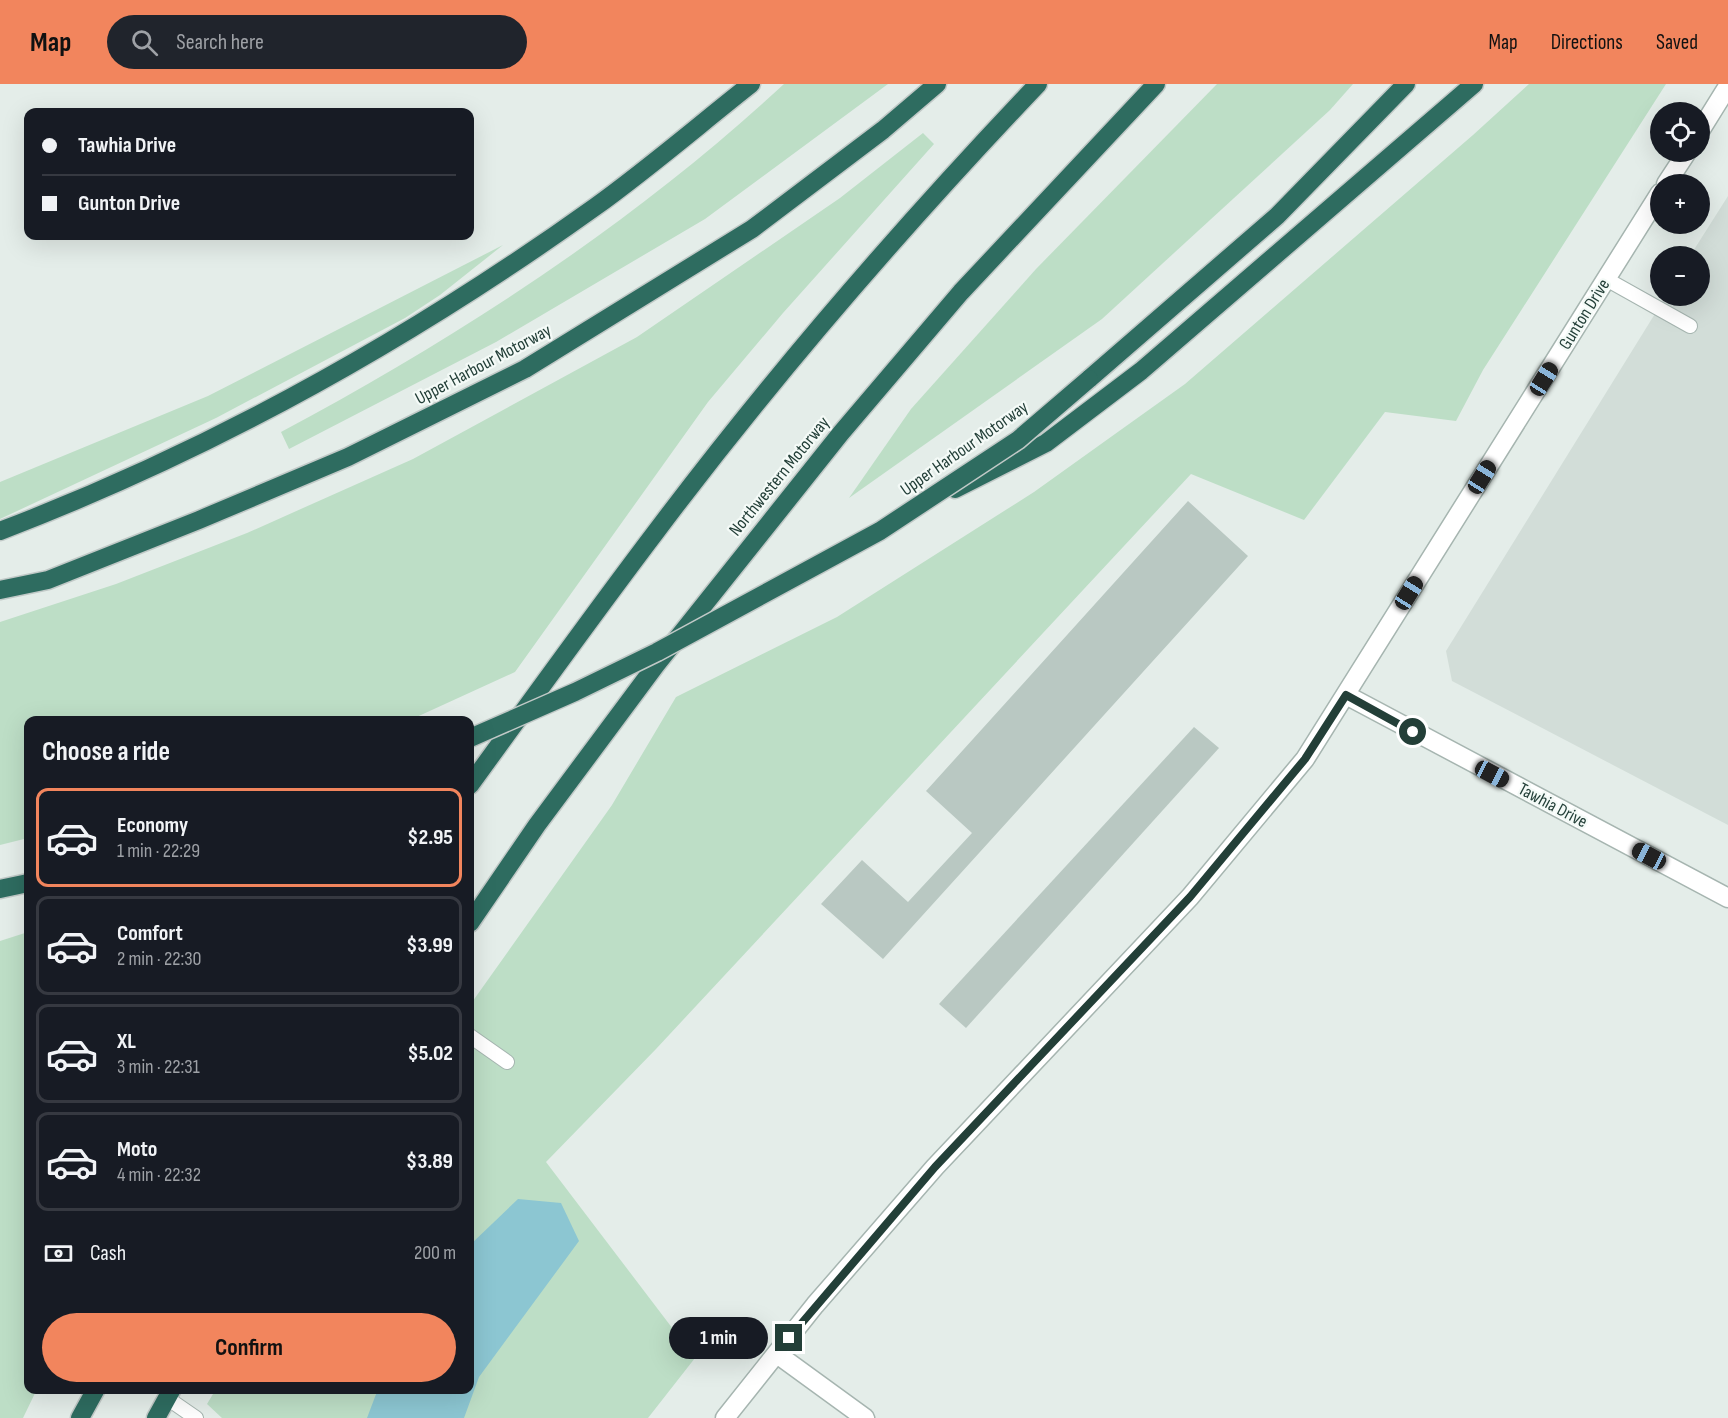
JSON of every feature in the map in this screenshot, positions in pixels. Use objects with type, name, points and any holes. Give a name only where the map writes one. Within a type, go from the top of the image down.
[{"type":"highway","points":[[0,531],[75,502],[244,420],[426,320],[595,207],[751,84]]},
{"type":"highway","name":"Upper Harbour Motorway","points":[[0,590],[48,580],[199,520],[348,457],[525,369],[752,229],[883,130],[937,84]]},
{"type":"highway","points":[[474,780],[656,531],[789,364],[966,160],[1038,84]]},
{"type":"highway","name":"Northwestern Motorway","points":[[474,917],[537,825],[656,665],[833,443],[961,292],[1156,84]]},
{"type":"highway","name":"Upper Harbour Motorway","points":[[474,736],[575,692],[657,652],[880,531],[1018,440],[1278,216],[1406,84]]},
{"type":"highway","points":[[911,511],[1046,443],[1103,400],[1227,300],[1474,84]]},
{"type":"highway","points":[[0,889],[24,884]]},
{"type":"highway","points":[[80,1418],[93,1394]]},
{"type":"highway","points":[[156,1418],[169,1394]]},
{"type":"street","points":[[1710,115],[1728,86]]},
{"type":"street","name":"Gunton Drive","points":[[725,1418],[815,1305],[935,1167],[1190,897],[1305,759],[1650,209]]},
{"type":"street","name":"Tawhia Drive","points":[[1346,695],[1728,898]]},
{"type":"street","points":[[777,1354],[865,1418]]},
{"type":"lane","points":[[1606,279],[1690,326]]},
{"type":"lane","points":[[474,1039],[507,1062]]},
{"type":"lane","points":[[169,1394],[196,1418]]},
{"type":"shaded area","points":[[1728,196],[1728,825],[1452,681],[1446,651],[1660,306],[1710,306],[1710,246],[1696,246],[1704,234],[1710,234],[1710,224]]},
{"type":"green space","points":[[784,84],[888,84],[705,219],[496,342],[289,449],[281,432],[414,357],[544,274],[667,184]]},
{"type":"green space","points":[[1217,84],[1353,84],[1330,110],[1102,319],[849,498],[911,409],[1036,269]]},
{"type":"green space","points":[[1529,84],[1666,84],[1654,102],[1650,102],[1650,109],[1483,370],[1456,421],[1385,412],[1304,520],[1191,474],[656,1049],[546,1162],[695,1358],[648,1418],[222,1418],[207,1404],[213,1394],[474,1394],[474,999],[612,805],[676,697],[837,617],[1034,492],[1185,384]]},
{"type":"green space","points":[[923,133],[934,144],[783,313],[708,402],[515,672],[419,716],[24,716],[24,839],[0,845],[0,622],[116,584],[247,533],[413,459],[637,337],[840,198]]},
{"type":"green space","points":[[503,245],[440,295],[405,318],[216,418],[0,519],[0,482],[208,396]]},
{"type":"green space","points":[[24,933],[24,1394],[35,1394],[23,1418],[0,1418],[0,941]]},
{"type":"water","points":[[518,1199],[561,1203],[579,1241],[479,1377],[474,1391],[474,1241]]},
{"type":"water","points":[[376,1394],[473,1394],[464,1418],[367,1418]]},
{"type":"building","points":[[1188,501],[1248,556],[883,959],[821,904],[862,860],[908,902],[972,833],[926,791]]},
{"type":"building","points":[[1194,727],[1219,748],[966,1028],[939,1004]]},
{"type":"route","points":[[789,1338],[935,1167],[1190,897],[1297,770],[1346,695],[1413,732]]}]
